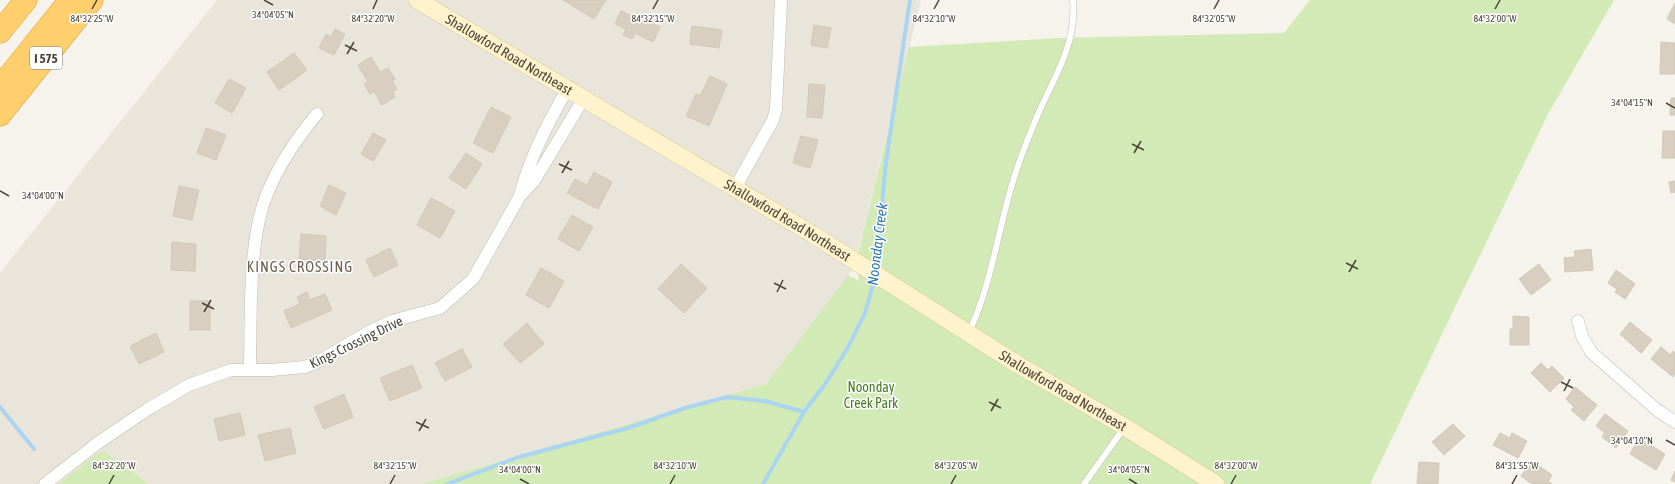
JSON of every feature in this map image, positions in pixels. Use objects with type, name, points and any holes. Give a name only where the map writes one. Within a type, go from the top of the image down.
[{"type":"highway","points":[[0,32],[26,0]]},
{"type":"highway","points":[[0,66],[51,0]]},
{"type":"highway","points":[[0,87],[70,0]]},
{"type":"highway","name":"I 575","points":[[0,115],[92,0]]},
{"type":"street","name":"Shallowford Road Northeast","points":[[417,0],[735,188],[968,333],[1216,484]]},
{"type":"street","points":[[735,188],[773,120],[776,109],[781,0]]},
{"type":"street","name":"Kings Crossing Drive","points":[[520,196],[540,138],[568,88]]},
{"type":"street","name":"Kings Crossing Drive","points":[[45,484],[99,442],[169,396],[210,376],[231,370],[272,370],[305,367],[319,361],[367,333],[392,321],[440,308],[473,279],[520,196],[534,181],[584,98]]},
{"type":"street","points":[[250,369],[254,256],[260,214],[266,194],[276,174],[300,134],[317,114]]},
{"type":"street","points":[[1578,321],[1582,336],[1591,352],[1657,410],[1675,422]]},
{"type":"lane","points":[[968,333],[982,300],[1014,178],[1023,151],[1067,52],[1073,0]]},
{"type":"lane","points":[[1084,484],[1124,427]]},
{"type":"shaded area","points":[[217,0],[921,0],[853,269],[766,384],[421,484],[149,484],[102,450],[58,484],[0,484],[0,273]]},
{"type":"green space","name":"Noonday Creek Park","points":[[1310,0],[1614,0],[1548,114],[1370,484],[421,484],[766,384],[848,275],[859,281],[856,261],[909,47],[1058,38],[1284,33]]},
{"type":"green space","points":[[102,450],[149,484],[58,484]]},
{"type":"building","points":[[563,0],[606,0],[594,19]]},
{"type":"building","points":[[1675,3],[1675,24],[1667,19]]},
{"type":"building","points":[[621,11],[632,16],[633,14],[660,27],[653,42],[635,33],[632,39],[623,35],[626,29],[615,24]]},
{"type":"building","points":[[814,25],[831,28],[827,48],[811,45]]},
{"type":"building","points":[[692,26],[722,30],[719,48],[690,44]]},
{"type":"building","points":[[335,29],[345,34],[334,55],[319,48],[326,34],[331,37]]},
{"type":"building","points":[[1661,42],[1675,43],[1675,74],[1660,74]]},
{"type":"building","points":[[294,53],[307,70],[279,90],[267,72]]},
{"type":"building","points":[[371,57],[380,72],[388,68],[395,79],[392,81],[397,89],[392,92],[395,97],[382,105],[374,91],[370,94],[364,84],[368,82],[358,65]]},
{"type":"building","points":[[710,76],[727,84],[709,126],[686,116],[696,94],[700,96]]},
{"type":"building","points":[[229,79],[246,88],[232,113],[215,103]]},
{"type":"building","points":[[809,84],[825,85],[822,118],[807,117]]},
{"type":"building","points":[[1671,98],[1675,98],[1675,115],[1670,115]]},
{"type":"building","points":[[491,107],[511,117],[493,153],[473,143]]},
{"type":"building","points":[[206,128],[226,135],[216,160],[197,153]]},
{"type":"building","points":[[1663,131],[1675,131],[1675,158],[1662,158]]},
{"type":"building","points":[[373,133],[386,140],[373,161],[361,154]]},
{"type":"building","points":[[801,136],[818,140],[810,168],[793,163]]},
{"type":"building","points":[[466,153],[482,164],[466,189],[449,178]]},
{"type":"building","points":[[594,172],[612,182],[598,209],[567,193],[575,179],[587,185]]},
{"type":"building","points":[[1675,181],[1675,192],[1671,193],[1669,182]]},
{"type":"building","points":[[329,185],[346,193],[336,215],[320,206]]},
{"type":"building","points":[[179,186],[199,190],[192,220],[173,216]]},
{"type":"building","points":[[431,198],[455,211],[440,238],[417,225]]},
{"type":"building","points":[[572,215],[593,227],[579,251],[558,239]]},
{"type":"building","points":[[301,234],[326,236],[325,261],[299,259]]},
{"type":"building","points":[[172,242],[196,244],[195,271],[171,270]]},
{"type":"building","points":[[390,248],[398,265],[374,277],[366,260]]},
{"type":"building","points":[[1591,249],[1593,270],[1565,272],[1564,258],[1575,257],[1574,251]]},
{"type":"building","points":[[681,264],[707,288],[684,313],[658,289]]},
{"type":"building","points":[[1539,264],[1551,280],[1531,295],[1519,279]]},
{"type":"building","points":[[541,268],[564,281],[549,308],[526,295]]},
{"type":"building","points":[[1616,270],[1635,284],[1625,299],[1615,292],[1617,289],[1608,283]]},
{"type":"building","points":[[307,292],[310,300],[325,294],[332,310],[291,328],[284,311],[300,304],[297,297]]},
{"type":"building","points":[[190,301],[210,301],[210,330],[190,330]]},
{"type":"building","points":[[1513,316],[1529,317],[1529,345],[1510,345],[1510,329],[1513,329]]},
{"type":"building","points":[[1630,322],[1652,340],[1641,353],[1620,334]]},
{"type":"building","points":[[527,323],[544,344],[520,363],[503,344]]},
{"type":"building","points":[[156,333],[164,352],[139,364],[130,346]]},
{"type":"building","points":[[1661,347],[1670,355],[1673,351],[1675,353],[1675,374],[1673,377],[1651,359]]},
{"type":"building","points":[[462,349],[472,367],[445,381],[435,363]]},
{"type":"building","points":[[1541,363],[1548,370],[1552,366],[1564,378],[1550,392],[1531,373]]},
{"type":"building","points":[[412,365],[422,388],[390,401],[380,378]]},
{"type":"building","points":[[1575,387],[1597,405],[1584,421],[1571,410],[1574,407],[1566,399]]},
{"type":"building","points":[[344,394],[353,417],[324,429],[314,407]]},
{"type":"building","points":[[240,413],[245,435],[219,441],[214,419]]},
{"type":"building","points":[[1605,414],[1628,431],[1616,448],[1602,437],[1605,433],[1596,426]]},
{"type":"building","points":[[1453,424],[1465,436],[1444,455],[1432,442]]},
{"type":"building","points":[[290,428],[296,453],[265,461],[258,435]]},
{"type":"building","points":[[1500,433],[1510,438],[1512,433],[1527,441],[1518,458],[1493,445]]},
{"type":"building","points":[[1639,438],[1665,454],[1656,470],[1630,454]]},
{"type":"building","points":[[1532,461],[1552,475],[1548,481],[1552,484],[1532,484],[1521,476]]},
{"type":"building","points":[[1419,462],[1439,463],[1438,484],[1417,484]]},
{"type":"building","points":[[1675,471],[1675,482],[1671,480]]},
{"type":"waterway","name":"Noonday Creek","points":[[876,269],[886,162],[910,0]]},
{"type":"waterway","name":"Noonday Creek","points":[[763,484],[804,412],[828,380],[848,347],[865,313],[875,278]]},
{"type":"waterway","points":[[447,484],[519,457],[628,428],[685,408],[727,397],[765,401],[804,412]]},
{"type":"waterway","points":[[0,407],[34,449]]},
{"type":"district","name":"KINGS CROSSING","points":[[300,266]]}]
